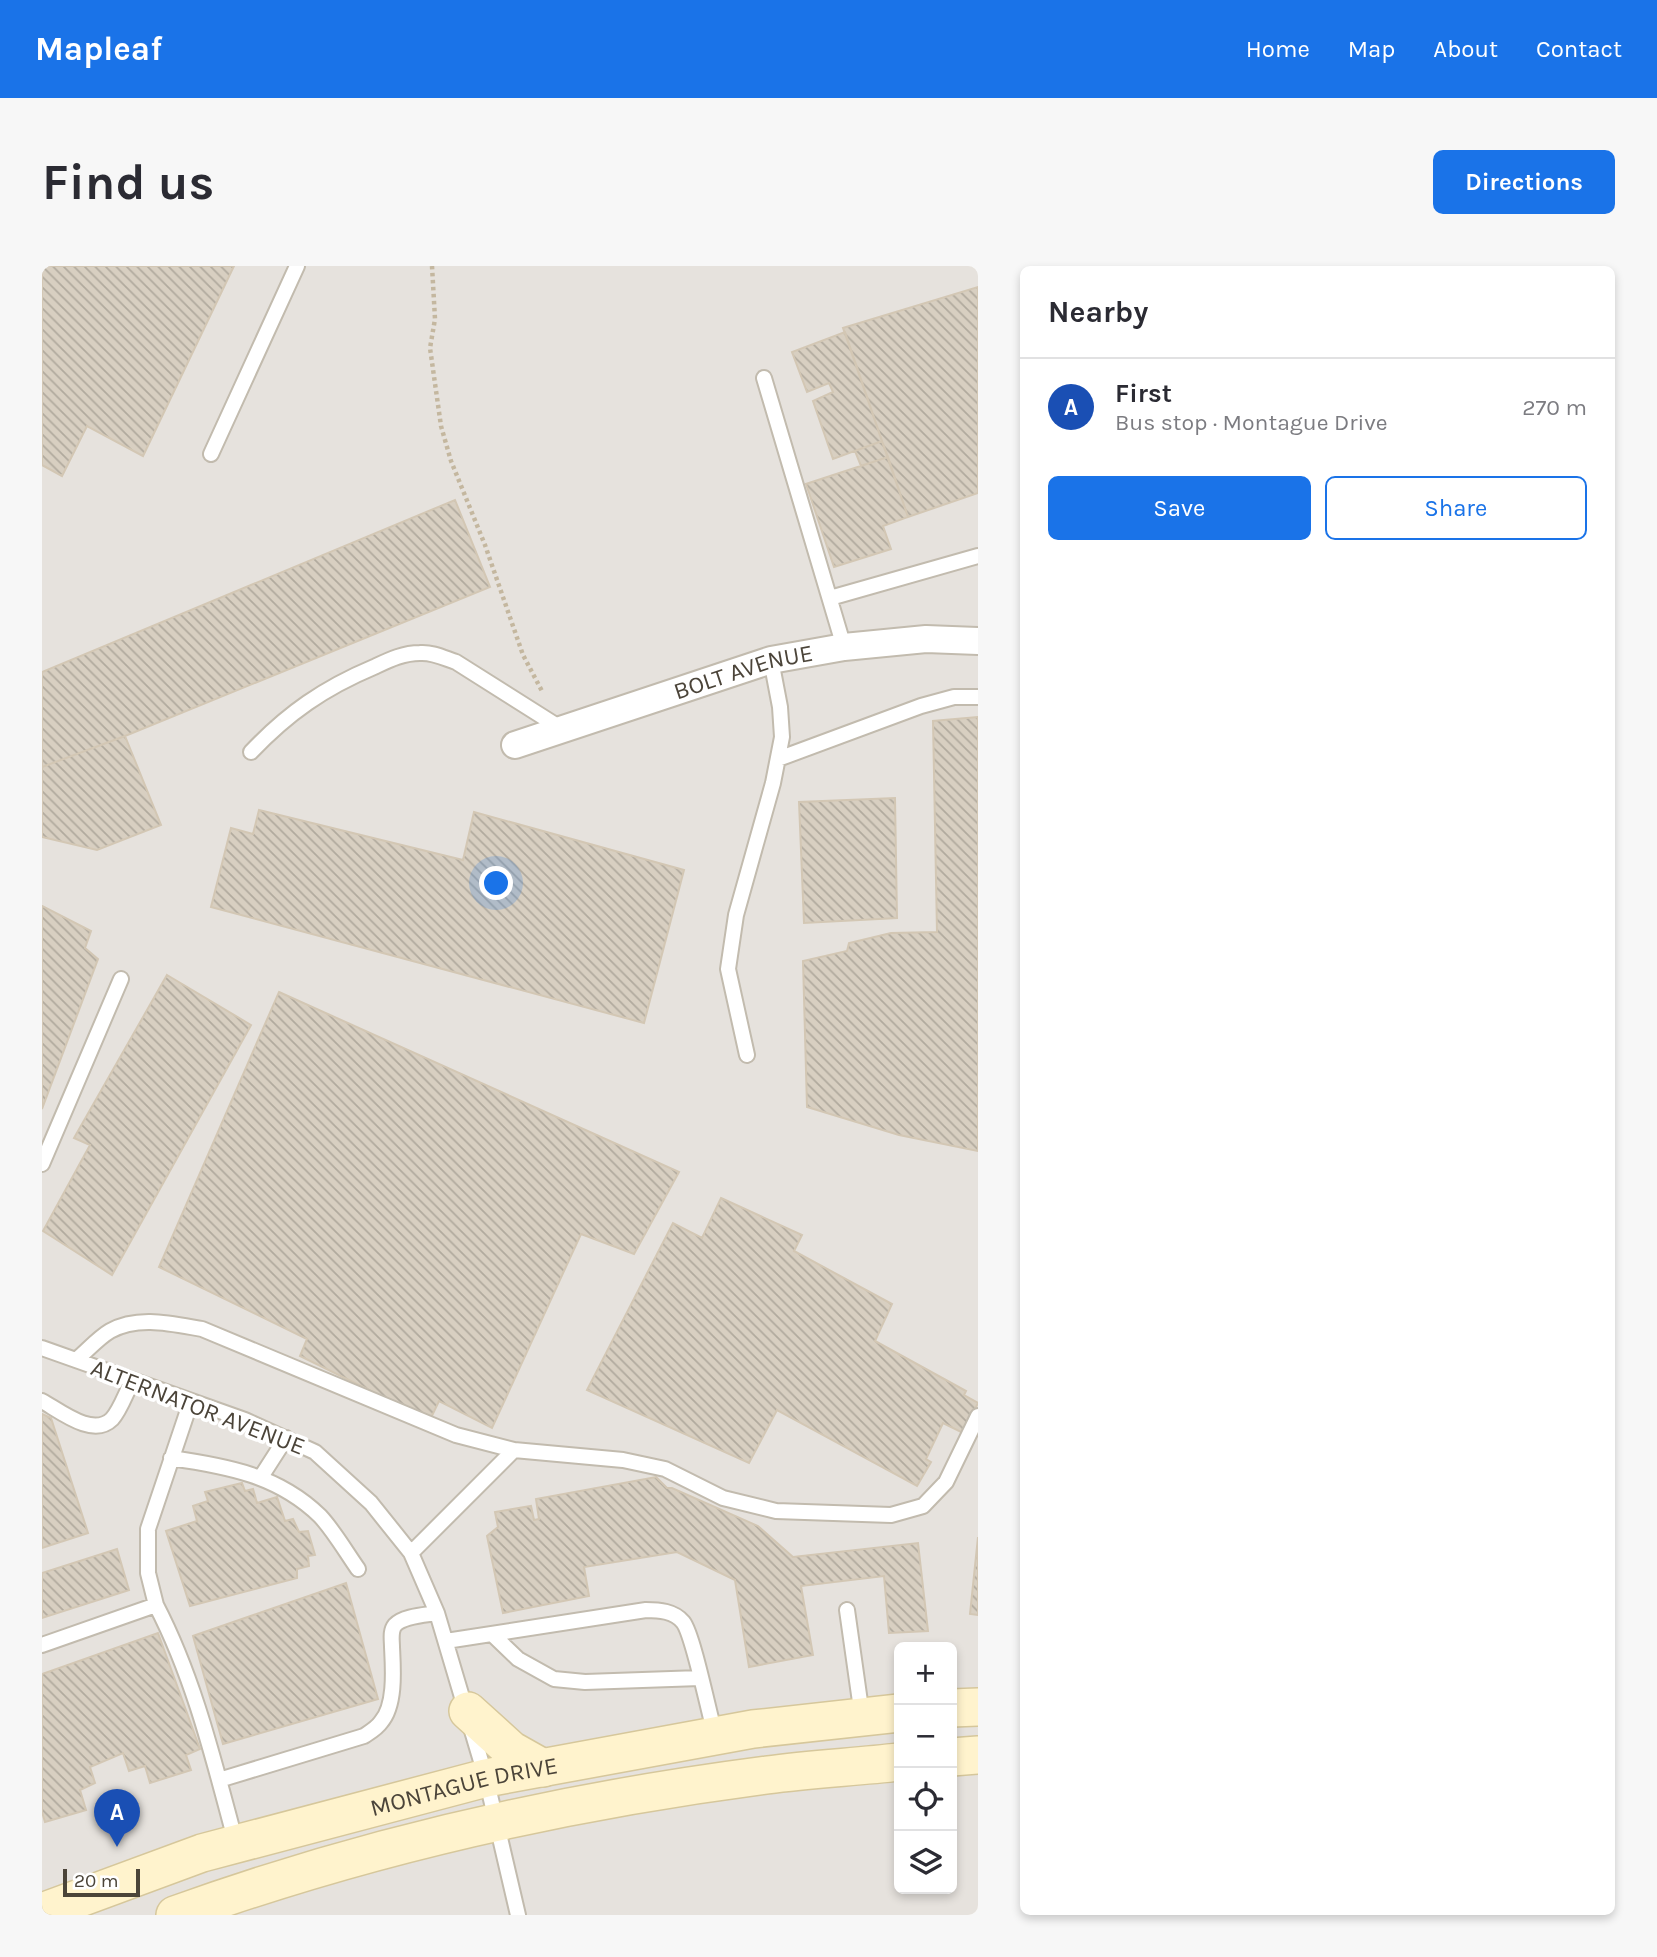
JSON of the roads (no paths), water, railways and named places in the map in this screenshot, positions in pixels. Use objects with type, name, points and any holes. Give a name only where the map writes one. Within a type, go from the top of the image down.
[{"type":"main road","points":[[957,1708],[978,1707]]},
{"type":"main road","points":[[468,1711],[510,1750],[543,1768]]},
{"type":"main road","name":"MONTAGUE DRIVE","points":[[42,1912],[202,1853],[486,1778],[715,1735],[894,1714]]},
{"type":"main road","points":[[957,1757],[978,1755]]},
{"type":"main road","name":"MONTAGUE DRIVE","points":[[186,1913],[246,1898],[308,1871],[498,1821],[643,1794],[769,1775],[894,1762]]},
{"type":"street","name":"BOLT AVENUE","points":[[515,745],[771,660],[844,647],[926,639],[978,641]]},
{"type":"lane","points":[[211,454],[298,266]]},
{"type":"lane","points":[[764,378],[844,647]]},
{"type":"lane","points":[[830,598],[978,556]]},
{"type":"lane","points":[[251,752],[276,725],[314,697],[401,655],[421,653],[438,655],[456,662],[562,729]]},
{"type":"lane","points":[[747,1055],[728,969],[736,915],[782,737],[780,707],[771,660]]},
{"type":"lane","points":[[778,759],[921,706],[954,697],[978,698]]},
{"type":"lane","points":[[42,1164],[121,979]]},
{"type":"lane","points":[[76,1360],[110,1331],[130,1324],[159,1322],[202,1329],[456,1435],[514,1450],[623,1460],[665,1469],[723,1498],[776,1511],[891,1516],[923,1506],[946,1482],[978,1416]]},
{"type":"lane","name":"ALTERNATOR AVENUE","points":[[42,1348],[245,1420],[316,1452],[371,1503],[411,1553],[437,1613],[468,1711],[498,1821],[518,1915]]},
{"type":"lane","points":[[42,1401],[87,1425],[98,1427],[113,1418],[132,1380]]},
{"type":"lane","points":[[191,1401],[148,1529],[148,1573],[156,1605],[174,1639],[190,1681],[236,1844]]},
{"type":"lane","points":[[261,1477],[286,1438]]},
{"type":"lane","points":[[411,1553],[514,1450]]},
{"type":"lane","points":[[171,1458],[225,1466],[261,1477],[293,1494],[321,1518],[358,1569]]},
{"type":"lane","points":[[42,1645],[156,1605]]},
{"type":"lane","points":[[446,1641],[646,1610],[664,1611],[682,1622],[691,1641],[715,1735]]},
{"type":"lane","points":[[847,1610],[863,1717]]},
{"type":"lane","points":[[219,1780],[364,1736],[372,1730],[388,1712],[393,1678],[391,1633],[396,1624],[405,1619],[437,1613]]},
{"type":"lane","points":[[492,1634],[519,1659],[554,1679],[585,1682],[700,1678]]},
{"type":"place","name":"First","points":[[117,1847]]}]
